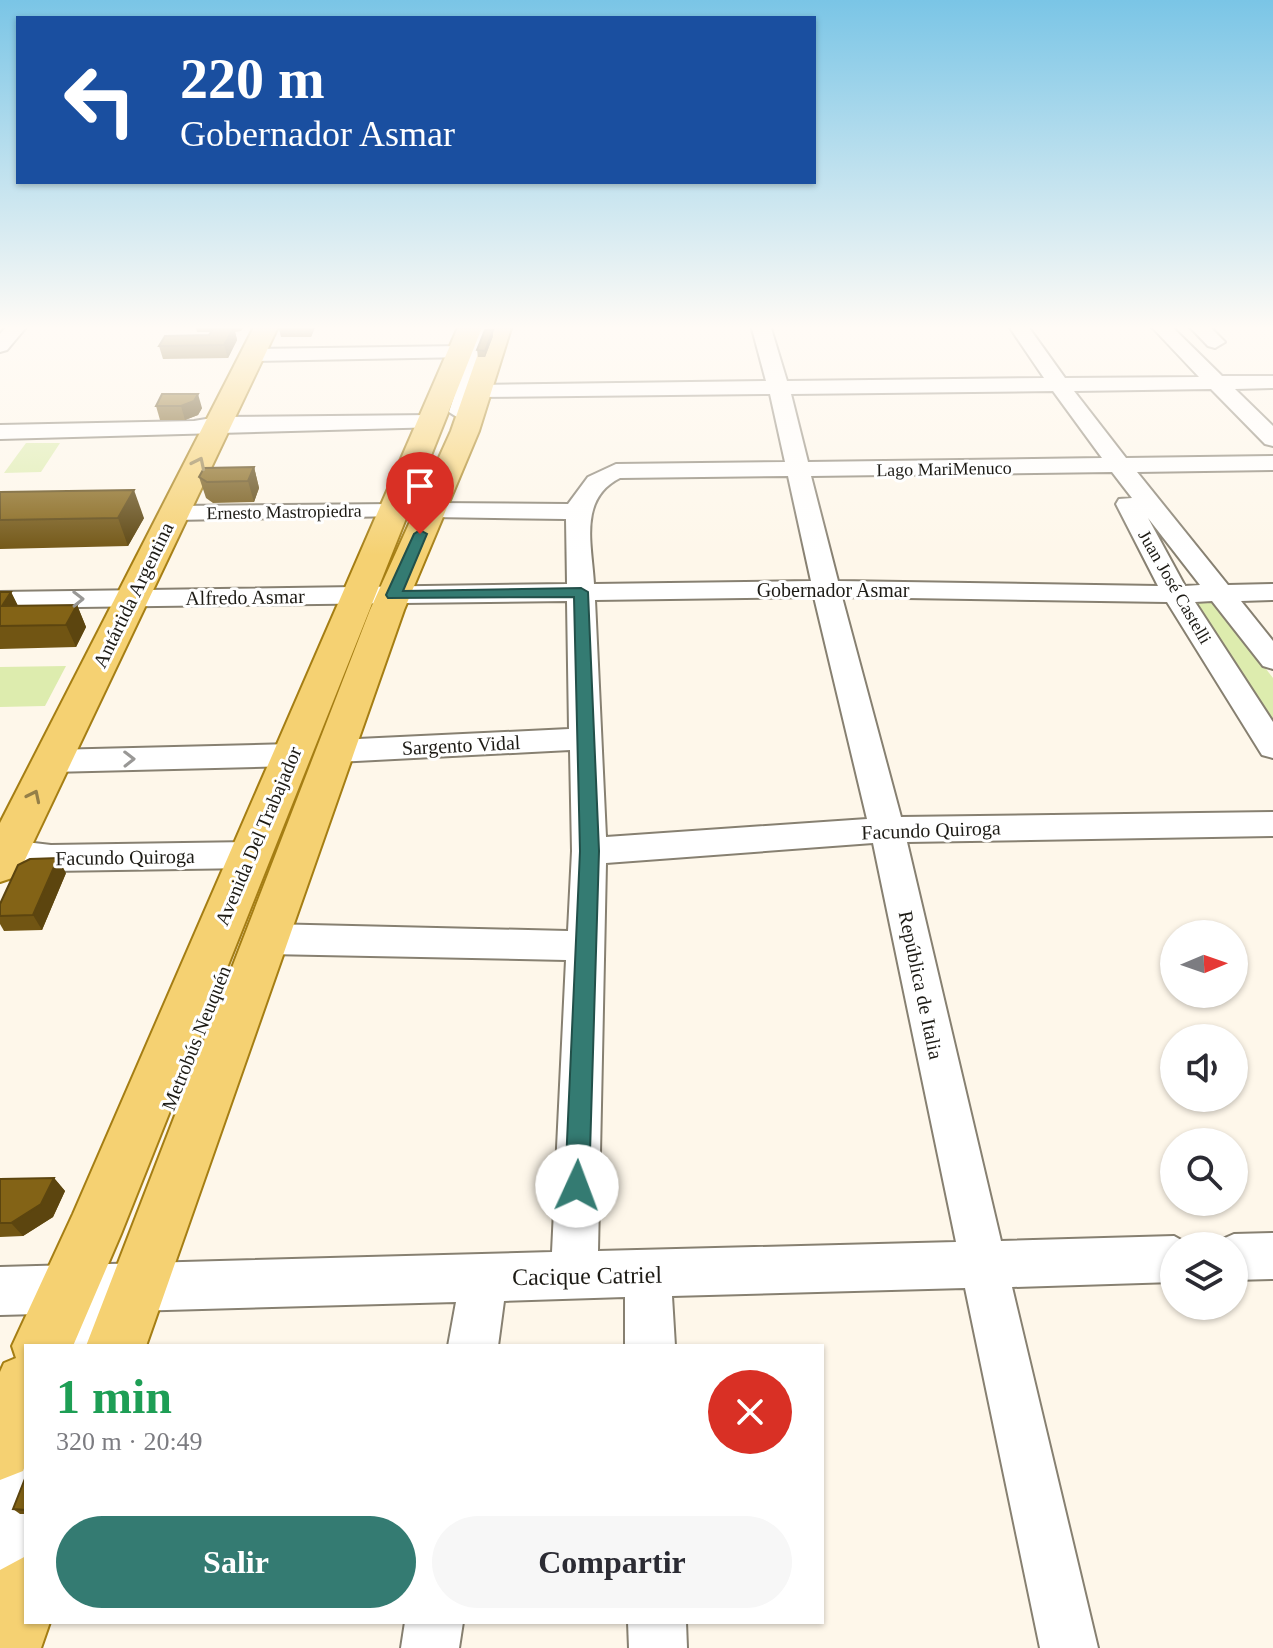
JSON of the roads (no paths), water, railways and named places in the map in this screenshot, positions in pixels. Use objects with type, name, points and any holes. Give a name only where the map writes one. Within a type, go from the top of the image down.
[{"type":"main road","name":"Antártida Argentina","points":[[2,857],[229,402]]},
{"type":"main road","name":"Avenida Del Trabajador","points":[[413,510],[432,422],[443,402]]},
{"type":"main road","name":"Avenida Del Trabajador","points":[[116,1344],[105,1288],[250,855],[292,755],[377,595],[413,510],[472,402]]},
{"type":"main road","name":"Avenida Del Trabajador","points":[[44,1344],[105,1288],[268,939],[337,751],[377,595]]},
{"type":"main road","points":[[0,1448],[24,1390]]},
{"type":"main road","points":[[5,1648],[24,1596]]},
{"type":"street","name":"Metrobús Neuquén","points":[[84,1344],[455,402]]},
{"type":"street","name":"República de Italia","points":[[783,402],[887,830],[1069,1648]]},
{"type":"street","name":"Juan José Castelli","points":[[1070,402],[1114,466],[1273,660]]},
{"type":"street","points":[[1236,402],[1273,439]]},
{"type":"street","points":[[0,432],[194,428],[218,424],[432,422]]},
{"type":"street","name":"Lago MariMenuco","points":[[578,512],[583,496],[597,479],[616,471],[1273,463]]},
{"type":"street","name":"Juan José Castelli","points":[[1114,466],[1176,594],[1273,747]]},
{"type":"street","name":"Ernesto Mastropiedra","points":[[174,513],[413,510],[578,512]]},
{"type":"street","points":[[574,1276],[589,851],[578,512]]},
{"type":"street","name":"Gobernador Asmar","points":[[377,595],[826,589],[1176,594],[1273,592]]},
{"type":"street","name":"Alfredo Asmar","points":[[0,600],[377,595]]},
{"type":"street","name":"Sargento Vidal","points":[[337,751],[586,739]]},
{"type":"street","points":[[51,761],[292,755]]},
{"type":"street","name":"Facundo Quiroga","points":[[589,851],[887,830],[1273,824]]},
{"type":"street","name":"Facundo Quiroga","points":[[2,857],[250,855]]},
{"type":"street","points":[[268,939],[586,946]]},
{"type":"street","points":[[1248,1257],[1273,1256]]},
{"type":"street","name":"Cacique Catriel","points":[[0,1291],[1160,1260]]},
{"type":"street","points":[[648,1275],[650,1344]]},
{"type":"street","points":[[473,1344],[483,1279]]},
{"type":"street","name":"Metrobús Neuquén","points":[[63,1344],[105,1288]]},
{"type":"street","points":[[94,1344],[101,1325],[110,1320],[115,1326],[108,1344]]},
{"type":"street","points":[[0,1495],[24,1437]]},
{"type":"street","points":[[0,1549],[24,1487]]},
{"type":"street","points":[[24,1522],[1,1581],[17,1583],[24,1565]]},
{"type":"street","points":[[430,1648],[434,1624]]},
{"type":"street","points":[[657,1624],[658,1648]]}]
